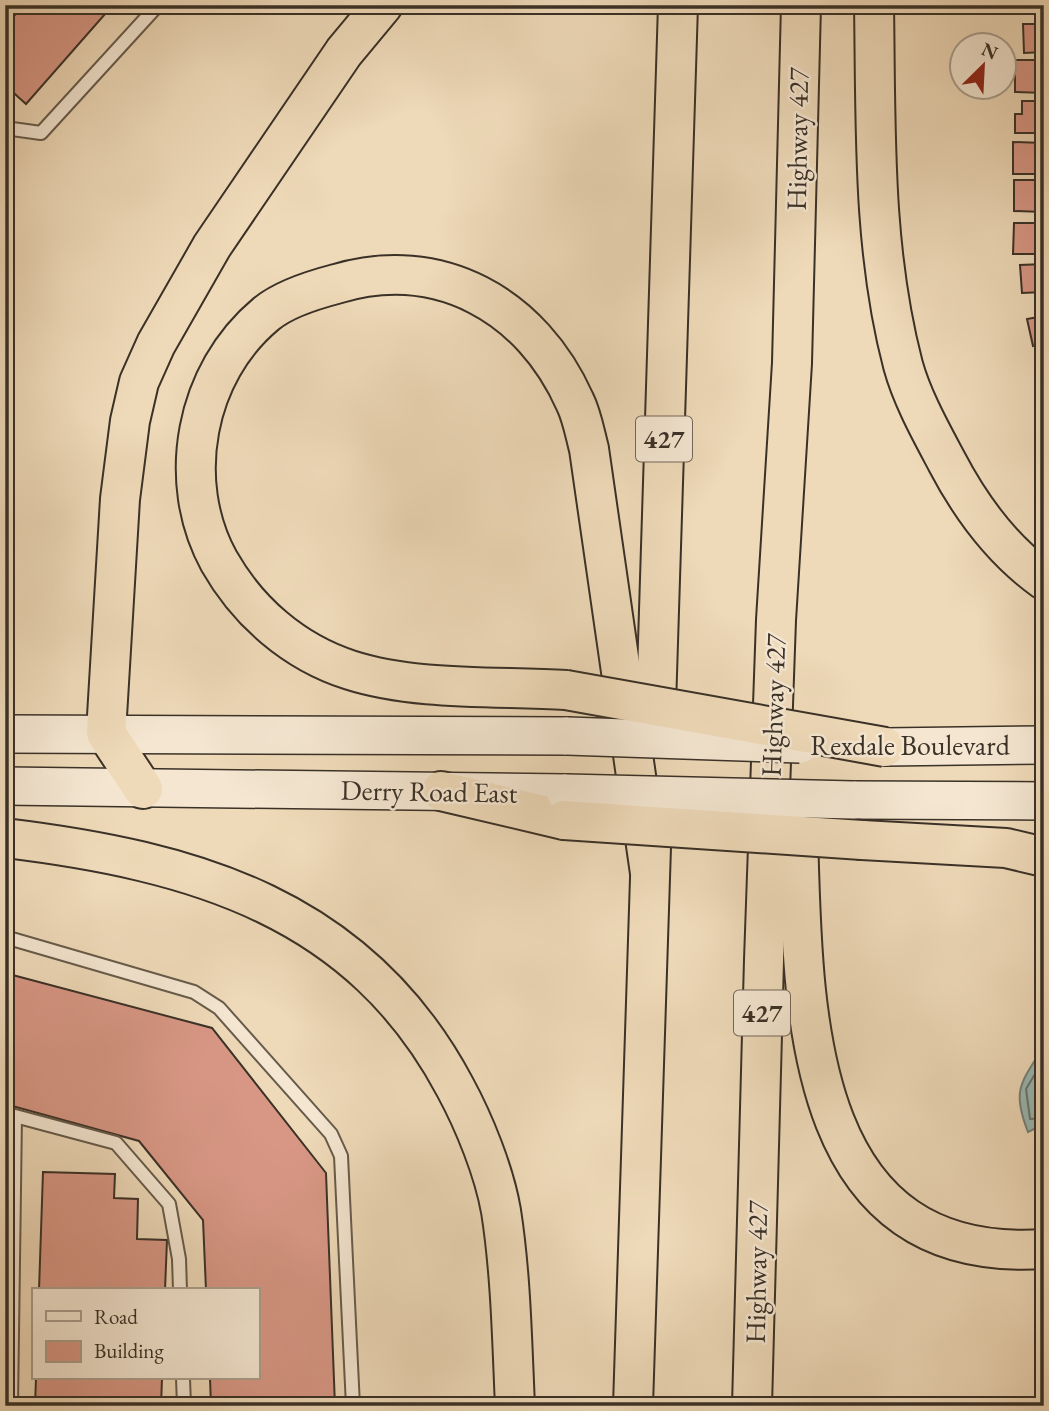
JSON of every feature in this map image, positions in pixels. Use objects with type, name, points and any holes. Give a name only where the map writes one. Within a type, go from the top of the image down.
[{"type":"highway","points":[[143,789],[106,733],[120,499],[130,421],[139,382],[156,344],[212,246],[344,52],[383,5]]},
{"type":"highway","name":"427","points":[[633,1406],[678,5]]},
{"type":"highway","name":"Highway 427","points":[[752,1406],[776,620],[792,363],[801,5]]},
{"type":"highway","points":[[874,5],[877,218],[904,368],[937,443],[971,508],[1025,567],[1044,580]]},
{"type":"highway","points":[[650,873],[589,449],[575,402],[538,342],[496,302],[453,285],[409,274],[364,275],[312,291],[267,313],[229,355],[203,410],[195,453],[197,501],[208,541],[236,591],[289,641],[348,670],[390,681],[566,690],[885,747]]},
{"type":"highway","points":[[776,620],[793,680],[803,961],[814,1058],[833,1121],[858,1170],[888,1200],[920,1226],[957,1242],[1008,1252],[1044,1249]]},
{"type":"highway","points":[[441,791],[862,840],[1006,848],[1044,857]]},
{"type":"highway","points":[[5,838],[50,844],[154,865],[229,887],[288,914],[325,936],[377,978],[434,1047],[471,1118],[501,1209],[512,1323],[515,1406]]},
{"type":"main road","name":"Derry Road East","points":[[5,734],[567,736]]},
{"type":"main road","name":"Rexdale Boulevard","points":[[567,736],[885,747],[1044,745]]},
{"type":"main road","name":"Derry Road East","points":[[5,786],[441,791]]},
{"type":"main road","name":"Rexdale Boulevard","points":[[565,806],[853,800],[1044,801]]},
{"type":"lane","points":[[5,128],[41,132],[158,5]]},
{"type":"lane","points":[[5,937],[194,992],[219,1008],[331,1134],[341,1156],[353,1406]]},
{"type":"lane","points":[[11,1406],[10,1115],[117,1143],[169,1204],[179,1259],[180,1288]]},
{"type":"lane","points":[[183,1380],[184,1406]]},
{"type":"water","points":[[1042,1049],[1044,1124],[1028,1132],[1020,1107],[1021,1088]]},
{"type":"building","points":[[24,5],[113,5],[26,104],[5,85],[5,26]]},
{"type":"building","points":[[1015,5],[1044,5],[1044,13],[1015,13]]},
{"type":"building","points":[[1023,24],[1044,24],[1044,52],[1024,53]]},
{"type":"building","points":[[1018,60],[1044,60],[1044,93],[1018,92]]},
{"type":"building","points":[[1022,101],[1044,101],[1044,133],[1015,133],[1015,114],[1022,114]]},
{"type":"building","points":[[1013,142],[1044,143],[1044,174],[1013,174]]},
{"type":"building","points":[[1014,180],[1044,180],[1044,212],[1014,211]]},
{"type":"building","points":[[1014,223],[1044,223],[1044,254],[1013,254]]},
{"type":"building","points":[[1044,264],[1044,292],[1022,293],[1020,265]]},
{"type":"building","points":[[1044,316],[1044,343],[1033,346],[1027,319]]},
{"type":"building","points":[[5,973],[212,1028],[326,1173],[335,1406],[211,1406],[210,1380],[259,1380],[259,1288],[206,1288],[203,1220],[139,1141],[5,1104]]},
{"type":"building","points":[[5,1143],[11,1143],[5,1322]]},
{"type":"building","points":[[43,1172],[115,1174],[114,1198],[138,1199],[137,1239],[167,1240],[165,1288],[39,1288]]},
{"type":"building","points":[[36,1380],[162,1380],[161,1406],[35,1406]]}]
